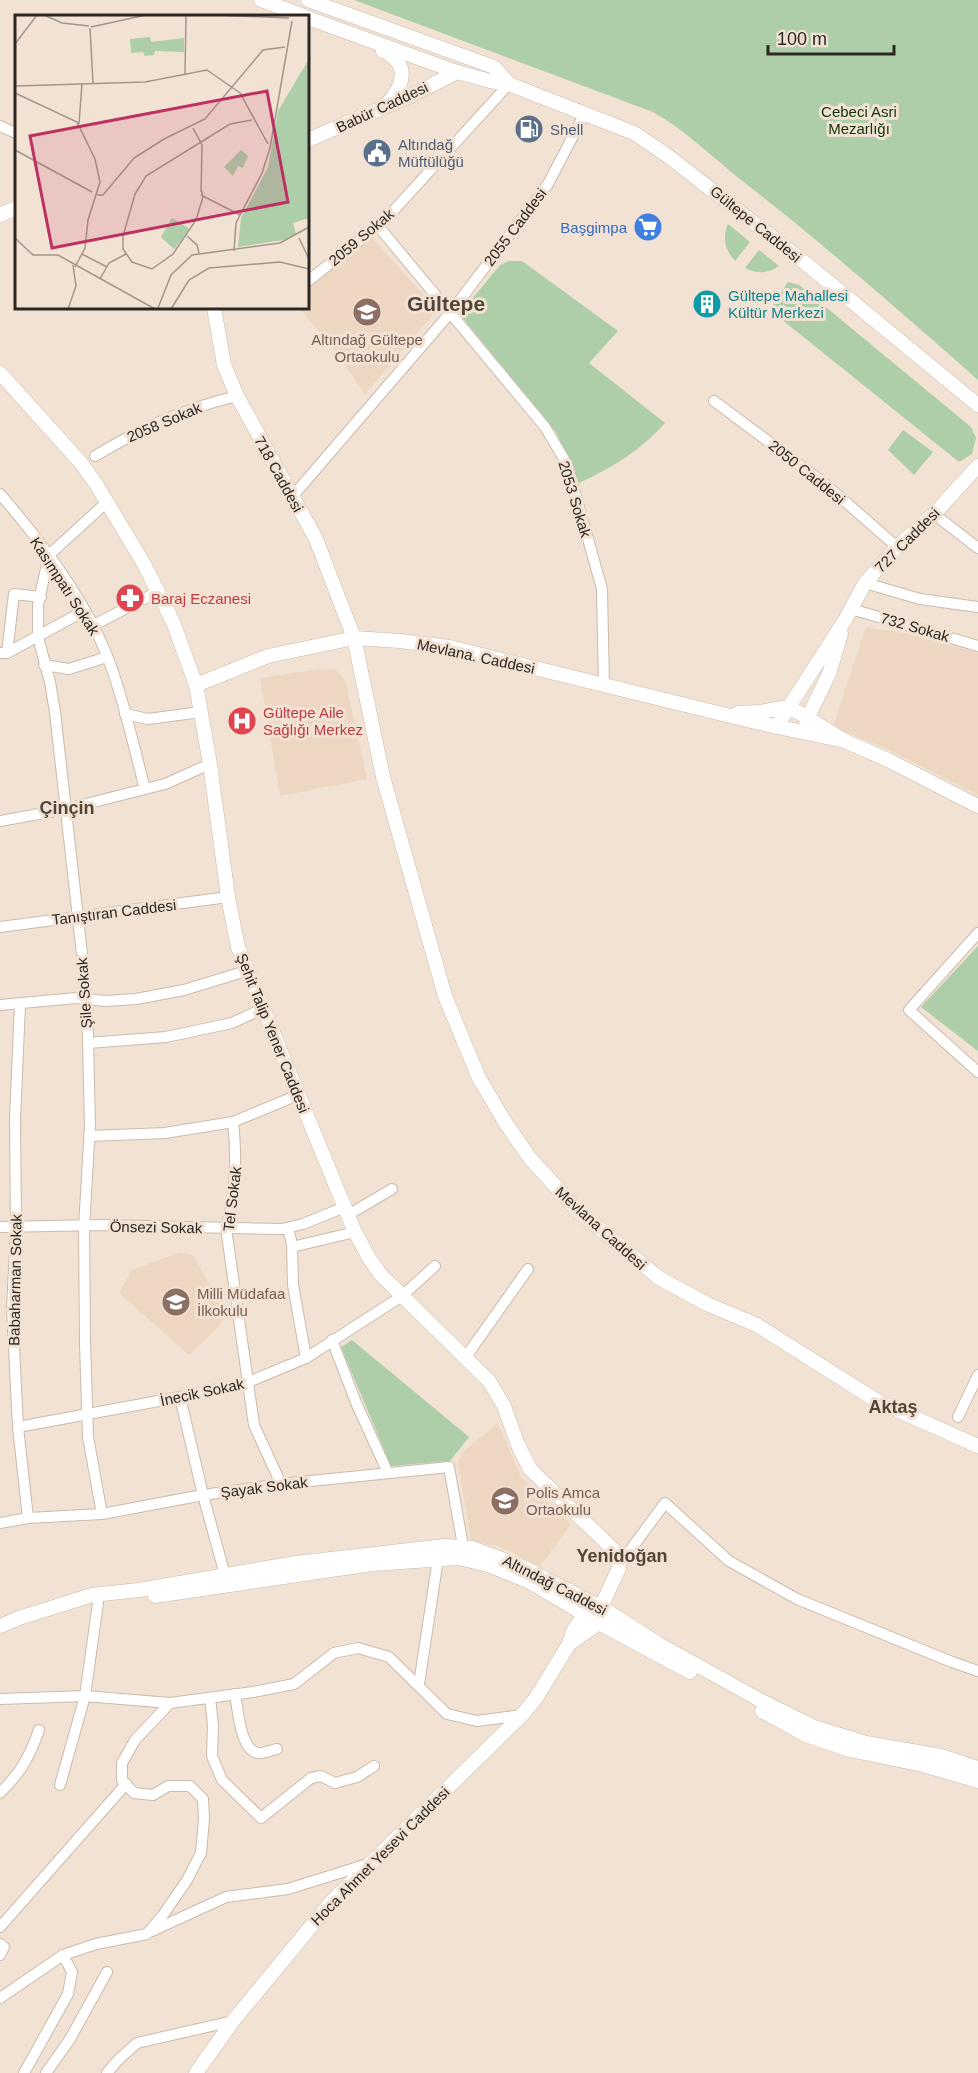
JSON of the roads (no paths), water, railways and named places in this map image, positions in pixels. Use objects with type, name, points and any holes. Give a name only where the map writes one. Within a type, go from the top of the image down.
[{"type":"street","name":"Gültepe Caddesi","points":[[261,0],[301,15]]},
{"type":"street","name":"Gültepe Caddesi","points":[[308,0],[494,67],[509,84]]},
{"type":"street","name":"Gültepe Caddesi","points":[[309,18],[457,72],[509,84],[634,133],[692,173],[978,405]]},
{"type":"street","points":[[377,43],[378,48],[391,55],[401,66],[402,78],[399,87],[385,106]]},
{"type":"street","name":"Babür Caddesi","points":[[309,140],[457,72]]},
{"type":"street","name":"2059 Sokak","points":[[309,280],[378,226],[509,84]]},
{"type":"street","name":"2055 Caddesi","points":[[292,497],[451,312],[548,184],[585,113]]},
{"type":"street","points":[[0,126],[15,134]]},
{"type":"street","points":[[0,215],[15,208]]},
{"type":"street","name":"2053 Sokak","points":[[378,226],[545,427],[567,464],[602,589],[604,686]]},
{"type":"street","name":"718 Caddesi","points":[[214,309],[224,365],[237,396],[316,539],[354,638]]},
{"type":"street","name":"Şehit Talip Yener Caddesi","points":[[0,373],[81,463],[107,502],[159,591],[173,622],[195,685],[201,712],[236,939],[246,971],[355,1232],[375,1267],[489,1381],[507,1411],[523,1457],[530,1469],[618,1554],[620,1564]]},
{"type":"street","name":"2058 Sokak","points":[[95,456],[135,432],[195,407],[237,396]]},
{"type":"street","name":"2050 Caddesi","points":[[714,401],[815,476],[897,547]]},
{"type":"street","name":"727 Caddesi","points":[[776,727],[787,708],[806,684],[865,583],[897,547],[934,514],[978,466]]},
{"type":"street","name":"Kasımpatı Sokak","points":[[0,496],[49,555],[92,626],[107,657],[145,789]]},
{"type":"street","points":[[49,555],[107,502]]},
{"type":"street","points":[[934,514],[978,548]]},
{"type":"street","name":"Şile Sokak","points":[[49,555],[38,605],[38,637],[55,711],[87,999],[90,1136],[84,1227],[88,1437],[102,1514]]},
{"type":"street","points":[[865,583],[921,599],[978,607]]},
{"type":"street","points":[[92,626],[159,591]]},
{"type":"street","points":[[4,653],[14,594],[41,597]]},
{"type":"street","points":[[4,653],[84,611]]},
{"type":"street","name":"727 Caddesi","points":[[805,732],[808,717],[829,674],[848,615]]},
{"type":"street","name":"732 Sokak","points":[[848,615],[978,646]]},
{"type":"street","name":"Mevlana. Caddesi","points":[[195,685],[268,656],[354,638],[400,641],[449,647],[776,727],[845,741]]},
{"type":"street","name":"Mevlana Caddesi","points":[[354,638],[383,777],[445,996],[478,1076],[529,1157],[577,1210],[659,1278],[707,1304],[757,1325],[877,1401],[978,1446]]},
{"type":"street","points":[[44,665],[69,669],[107,657]]},
{"type":"street","name":"Mevlana. Caddesi","points":[[722,713],[760,712],[787,708],[808,717],[845,741],[888,760],[978,806]]},
{"type":"street","points":[[125,714],[148,718],[201,712]]},
{"type":"street","points":[[0,821],[66,809],[165,784],[210,764]]},
{"type":"street","name":"Tanıştıran Caddesi","points":[[0,927],[228,897]]},
{"type":"street","points":[[978,933],[909,1010],[978,1072]]},
{"type":"street","points":[[0,1005],[67,999],[114,1001],[160,995],[208,984],[246,971]]},
{"type":"street","name":"Babaharman Sokak","points":[[21,1004],[15,1119],[16,1228],[12,1309],[18,1426],[28,1518]]},
{"type":"street","points":[[88,1043],[166,1037],[232,1023],[262,1009]]},
{"type":"street","points":[[90,1136],[165,1133],[233,1122],[298,1095]]},
{"type":"street","name":"Tel Sokak","points":[[233,1122],[237,1159],[232,1203],[225,1228],[254,1425],[281,1484]]},
{"type":"street","name":"Önsezi Sokak","points":[[0,1227],[101,1225],[288,1228],[346,1211],[392,1189]]},
{"type":"street","points":[[288,1228],[292,1247],[293,1285],[306,1358]]},
{"type":"street","points":[[292,1247],[355,1232]]},
{"type":"street","name":"İnecik Sokak","points":[[18,1426],[246,1383],[306,1358],[402,1296],[435,1266]]},
{"type":"street","points":[[465,1358],[528,1269]]},
{"type":"street","points":[[332,1340],[357,1405],[388,1473]]},
{"type":"street","points":[[958,1417],[978,1375]]},
{"type":"street","points":[[180,1397],[225,1575]]},
{"type":"street","name":"Şayak Sokak","points":[[0,1523],[28,1518],[102,1514],[203,1495],[281,1484],[449,1467],[463,1546]]},
{"type":"street","points":[[599,1623],[596,1608],[616,1576],[620,1564],[665,1503],[729,1561],[797,1599],[978,1671]]},
{"type":"street","name":"Altındağ Caddesi","points":[[0,1626],[85,1596],[139,1590],[296,1563],[444,1546],[463,1546],[523,1567],[758,1699],[814,1727],[866,1743],[941,1756],[978,1768]]},
{"type":"street","points":[[418,1684],[438,1559]]},
{"type":"street","name":"Altındağ Caddesi","points":[[0,1636],[28,1624],[98,1602],[227,1587],[372,1564],[438,1559],[468,1560],[498,1569],[545,1590],[596,1608]]},
{"type":"street","points":[[60,1785],[84,1696],[98,1602]]},
{"type":"street","name":"Hoca Ahmet Yesevi Caddesi","points":[[196,2073],[233,2021],[332,1901],[522,1715],[536,1698],[570,1644],[573,1631],[596,1608]]},
{"type":"street","name":"Altındağ Caddesi","points":[[599,1623],[806,1735],[850,1750],[923,1765],[978,1781]]},
{"type":"street","name":"Hoca Ahmet Yesevi Caddesi","points":[[570,1644],[599,1623]]},
{"type":"street","points":[[0,1699],[84,1696],[171,1703],[210,1698],[294,1684],[334,1653],[358,1648],[389,1658],[447,1714],[477,1721],[522,1715]]},
{"type":"street","points":[[235,1694],[243,1738],[248,1748],[258,1753],[277,1749]]},
{"type":"street","points":[[210,1698],[213,1725],[212,1756],[222,1780],[261,1818],[311,1778],[321,1776],[335,1783],[357,1777],[374,1766]]},
{"type":"street","points":[[147,1934],[175,1897],[201,1853],[204,1819],[202,1799],[190,1786],[168,1786],[153,1795],[134,1792],[122,1780],[122,1763],[135,1740],[171,1703]]},
{"type":"street","points":[[0,1793],[18,1775],[30,1754],[39,1730]]},
{"type":"street","points":[[0,1927],[126,1784]]},
{"type":"street","points":[[0,1998],[63,1955],[96,1944],[147,1934],[226,1897],[288,1889],[371,1863]]},
{"type":"street","points":[[0,1944],[4,1947],[0,1955]]},
{"type":"street","points":[[24,2073],[68,1994],[72,1972],[63,1955]]},
{"type":"street","points":[[46,2073],[70,2039],[107,1972]]},
{"type":"street","points":[[107,2073],[137,2043],[233,2021]]},
{"type":"place","name":"Shell","points":[[529,129]]},
{"type":"place","name":"Altındağ Müftülüğü","points":[[377,153]]},
{"type":"place","name":"Başgimpa","points":[[648,227]]},
{"type":"place","name":"Gültepe Mahallesi Kültür Merkezi","points":[[707,304]]},
{"type":"place","name":"Altındağ Gültepe Ortaokulu","points":[[367,312]]},
{"type":"place","name":"Baraj Eczanesi","points":[[130,598]]},
{"type":"place","name":"Gültepe Aile Sağlığı Merkez","points":[[242,721]]},
{"type":"place","name":"Milli Müdafaa İlkokulu","points":[[176,1302]]},
{"type":"place","name":"Polis Amca Ortaokulu","points":[[505,1501]]},
{"type":"district","name":"Gültepe","points":[[446,303]]},
{"type":"district","name":"Çinçin","points":[[67,808]]},
{"type":"district","name":"Aktaş","points":[[893,1407]]},
{"type":"district","name":"Yenidoğan","points":[[622,1556]]},
{"type":"park label","name":"Cebeci Asri Mezarlığı","points":[[859,120]]}]
